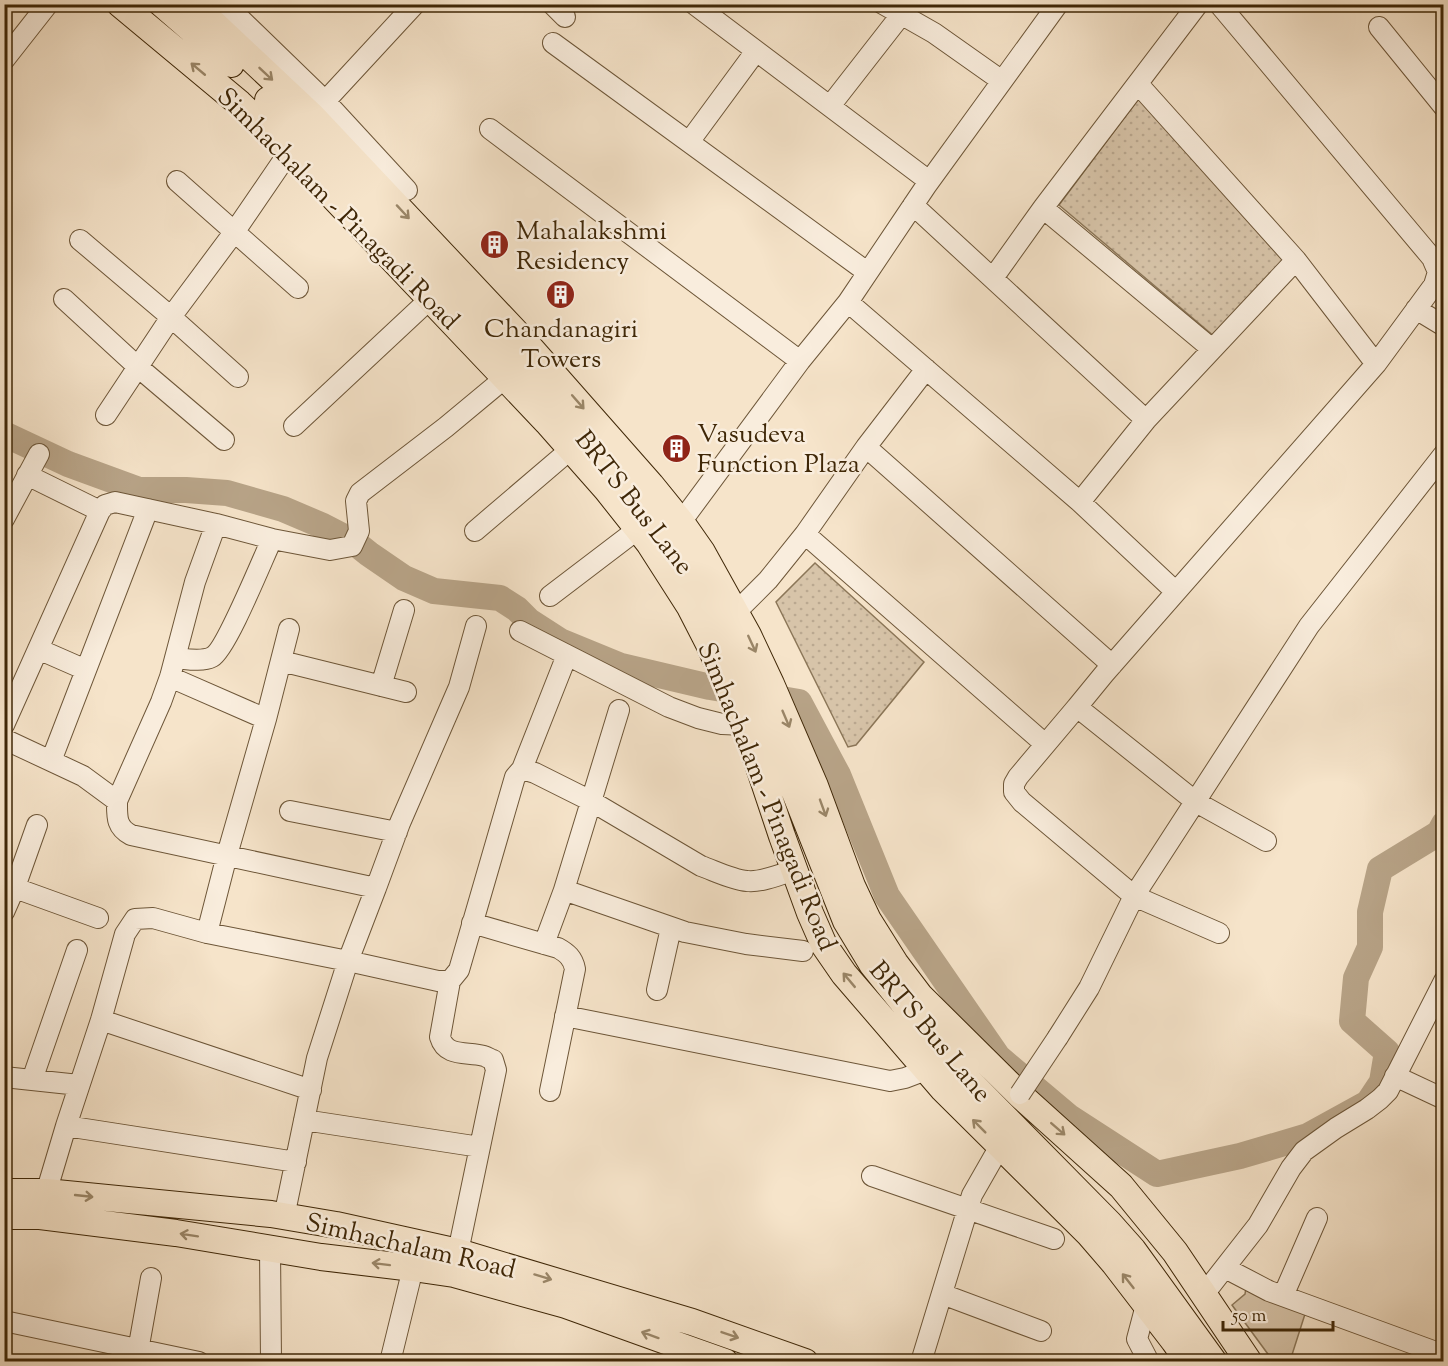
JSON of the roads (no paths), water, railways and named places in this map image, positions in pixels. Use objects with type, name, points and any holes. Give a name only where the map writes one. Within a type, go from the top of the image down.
[{"type":"main road","name":"Simhachalam - Pinagadi Road","points":[[120,4],[239,103],[304,165],[608,490],[649,543],[690,607],[757,726],[795,870],[810,914],[824,945],[844,974],[943,1089],[1089,1234],[1189,1362]]},
{"type":"main road","name":"BRTS Bus Lane","points":[[162,4],[217,51],[303,134],[586,436],[622,478],[674,546],[723,627],[742,665],[757,726],[822,863],[846,921],[872,964],[954,1066],[1127,1243],[1214,1362]]},
{"type":"main road","name":"Simhachalam - Pinagadi Road","points":[[192,4],[318,109],[651,485],[681,522],[702,552],[748,634],[815,786],[852,886],[868,920],[895,963],[920,996],[1020,1095],[1121,1186],[1174,1252],[1249,1362]]},
{"type":"main road","name":"Simhachalam Road","points":[[4,1192],[43,1204],[284,1216],[336,1225],[456,1263],[692,1322],[805,1362]]},
{"type":"main road","points":[[4,1216],[43,1204],[176,1233],[321,1257],[413,1268],[456,1263],[725,1362]]},
{"type":"street","points":[[4,60],[48,4]]},
{"type":"street","points":[[225,4],[318,109],[407,190]]},
{"type":"street","points":[[694,4],[929,181]]},
{"type":"street","points":[[883,4],[934,33],[1002,81]]},
{"type":"street","points":[[681,522],[800,361],[849,302],[929,181],[1058,4]]},
{"type":"street","points":[[993,278],[1043,208],[1198,4]]},
{"type":"street","points":[[1219,4],[1441,270],[1434,285],[1376,364],[1112,665],[1014,784],[1014,792],[1022,802],[1134,896],[1219,933]]},
{"type":"street","points":[[318,109],[404,8]]},
{"type":"street","points":[[830,106],[901,15]]},
{"type":"street","points":[[1379,27],[1443,107]]},
{"type":"street","points":[[553,43],[867,272]]},
{"type":"street","points":[[689,142],[756,51]]},
{"type":"street","points":[[1138,84],[1296,260],[1376,364]]},
{"type":"street","points":[[490,129],[800,361]]},
{"type":"street","points":[[106,415],[171,317],[235,231],[289,152]]},
{"type":"street","points":[[177,181],[298,288]]},
{"type":"street","points":[[913,205],[1146,420]]},
{"type":"street","points":[[1043,208],[1212,349]]},
{"type":"street","points":[[80,240],[238,377]]},
{"type":"street","points":[[1080,502],[1146,420],[1296,260]]},
{"type":"street","points":[[63,299],[224,440]]},
{"type":"street","points":[[294,426],[430,299]]},
{"type":"street","points":[[849,302],[1080,502],[1176,592]]},
{"type":"street","points":[[1416,309],[1443,326]]},
{"type":"street","points":[[736,612],[768,580],[805,534],[866,447],[926,369]]},
{"type":"street","points":[[4,725],[100,511],[105,505],[115,502],[272,539],[330,550],[355,539],[356,501],[360,493],[447,427],[505,378]]},
{"type":"street","points":[[866,447],[1112,665]]},
{"type":"street","points":[[475,531],[571,449]]},
{"type":"street","points":[[4,519],[39,453]]},
{"type":"street","points":[[1020,1095],[1089,988],[1134,896],[1309,626],[1443,454]]},
{"type":"street","points":[[27,475],[100,511]]},
{"type":"street","points":[[51,761],[148,509]]},
{"type":"street","points":[[216,524],[195,582],[170,677],[117,801],[119,824],[123,831],[131,835],[376,888]]},
{"type":"street","points":[[550,596],[638,529]]},
{"type":"street","points":[[805,534],[1045,744]]},
{"type":"street","points":[[175,658],[204,660],[215,656],[229,634],[272,539]]},
{"type":"street","points":[[381,686],[404,610]]},
{"type":"street","points":[[284,1216],[317,1058],[348,962],[397,832],[459,687],[476,626]]},
{"type":"street","points":[[207,933],[289,629]]},
{"type":"street","points":[[520,631],[669,707],[722,724],[757,726]]},
{"type":"street","points":[[38,649],[86,670]]},
{"type":"street","points":[[456,1263],[496,1070],[493,1060],[484,1056],[448,1050],[442,1045],[440,1038],[450,981],[459,970],[515,777],[522,769],[567,655]]},
{"type":"street","points":[[281,661],[406,692]]},
{"type":"street","points":[[170,677],[266,719]]},
{"type":"street","points":[[1077,707],[1196,802],[1266,842]]},
{"type":"street","points":[[544,944],[564,890],[619,710]]},
{"type":"street","points":[[4,739],[83,776],[117,801]]},
{"type":"street","points":[[522,769],[535,773],[591,801],[701,866],[748,882],[795,870]]},
{"type":"street","points":[[290,811],[397,832]]},
{"type":"street","points":[[4,912],[10,885],[37,825]]},
{"type":"street","points":[[10,885],[98,918]]},
{"type":"street","points":[[564,890],[685,932],[746,944],[803,951]]},
{"type":"street","points":[[43,1204],[101,1020],[125,934],[135,919],[153,918],[207,933],[438,981],[450,981]]},
{"type":"street","points":[[472,923],[558,948],[567,953],[573,961],[574,969],[550,1091]]},
{"type":"street","points":[[657,990],[671,928]]},
{"type":"street","points":[[32,1080],[77,950]]},
{"type":"street","points":[[1204,1294],[1258,1225],[1291,1168],[1304,1151],[1367,1109],[1388,1090],[1438,1004],[1443,981]]},
{"type":"street","points":[[565,1016],[890,1081],[926,1070]]},
{"type":"street","points":[[101,1020],[311,1090]]},
{"type":"street","points":[[4,1077],[79,1085]]},
{"type":"street","points":[[1395,1077],[1443,1099]]},
{"type":"street","points":[[304,1120],[480,1147]]},
{"type":"street","points":[[66,1126],[296,1162]]},
{"type":"street","points":[[921,1362],[972,1195],[1000,1146]]},
{"type":"street","points":[[872,1176],[1054,1239]]},
{"type":"street","points":[[1283,1296],[1317,1218]]},
{"type":"street","points":[[270,1249],[271,1362]]},
{"type":"street","points":[[390,1362],[413,1268]]},
{"type":"street","points":[[1225,1268],[1269,1291],[1443,1355]]},
{"type":"street","points":[[137,1355],[151,1278]]},
{"type":"street","points":[[942,1294],[1041,1331]]},
{"type":"street","points":[[1146,1305],[1137,1339],[1149,1362]]},
{"type":"street","points":[[4,1321],[137,1355],[200,1362]]},
{"type":"waterway","points":[[4,434],[68,464],[139,490],[227,493],[283,509],[354,542],[404,578],[434,591],[500,598],[517,609],[529,621],[560,641],[621,666],[710,687],[799,702],[838,775],[887,896],[998,1057],[1069,1117],[1157,1174],[1240,1156],[1308,1136],[1368,1103],[1382,1082],[1387,1052],[1352,1021],[1356,978],[1370,947],[1370,912],[1380,869],[1439,833],[1444,824]]},
{"type":"place","name":"Mahalakshmi Residency","points":[[495,245]]},
{"type":"place","name":"Chandanagiri Towers","points":[[561,294]]},
{"type":"place","name":"Vasudeva Function Plaza","points":[[676,448]]}]
